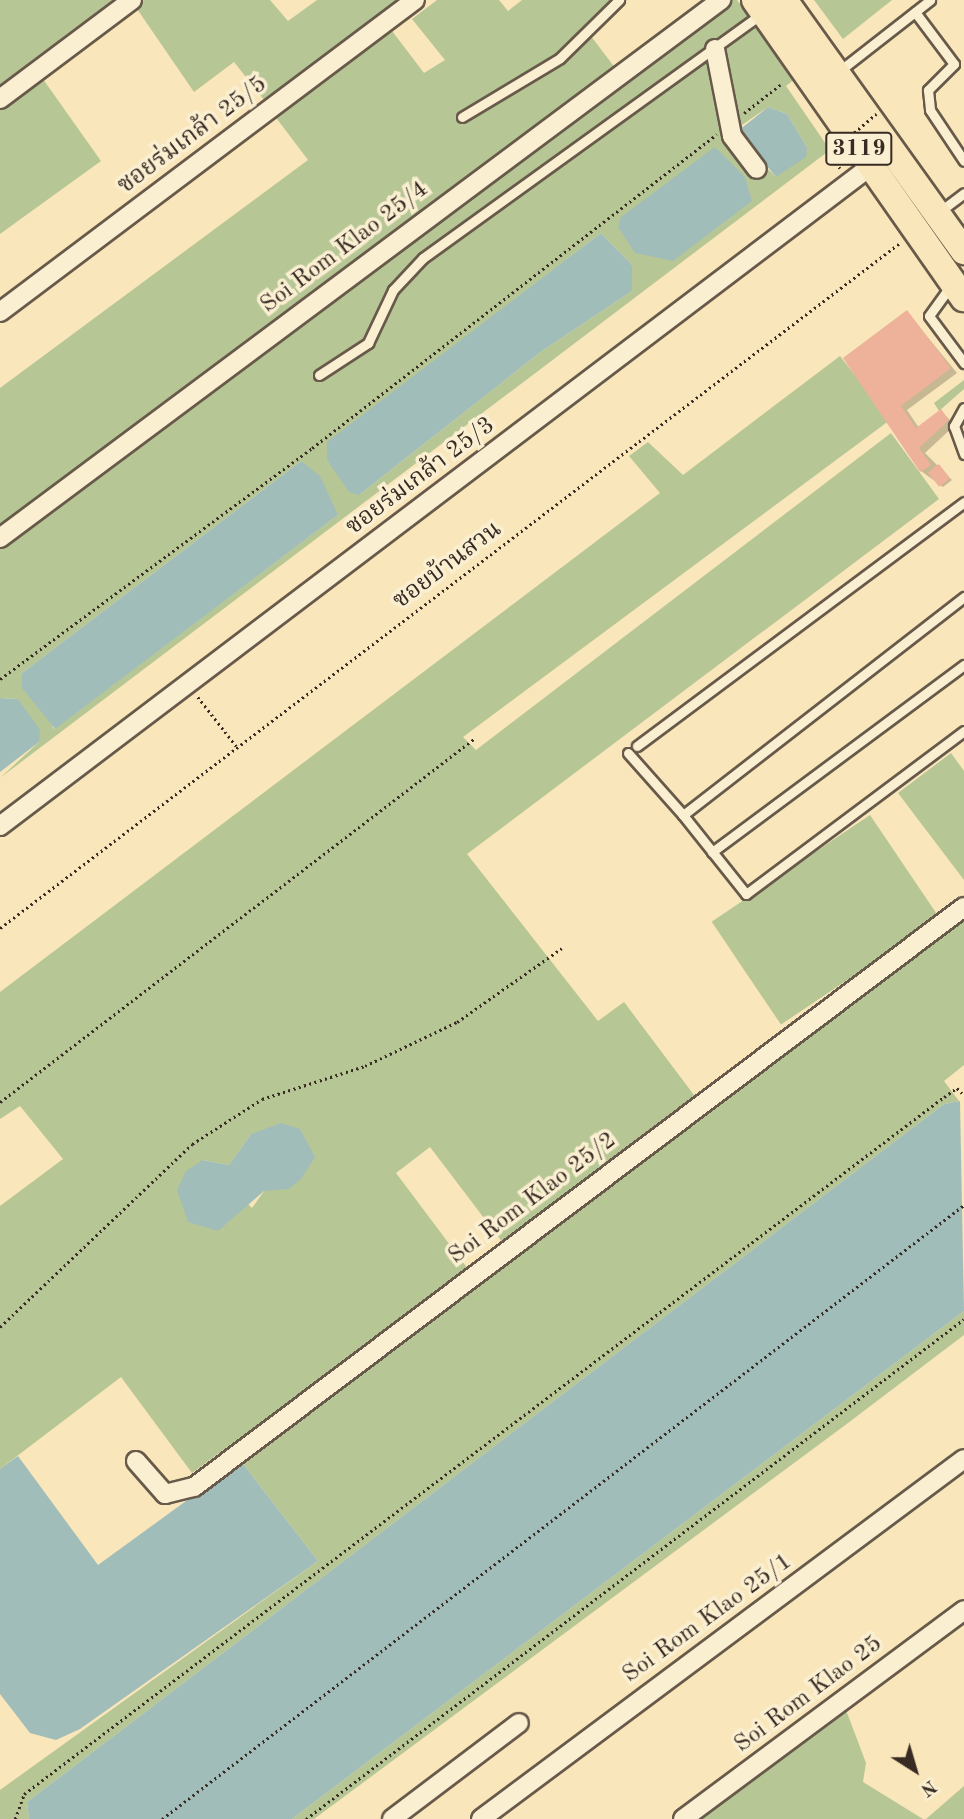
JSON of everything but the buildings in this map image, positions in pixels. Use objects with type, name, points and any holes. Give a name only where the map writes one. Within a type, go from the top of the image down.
[{"type":"main road","name":"3119","points":[[768,4],[837,73],[964,251]]},
{"type":"main road","name":"3119","points":[[768,4],[860,174],[916,230],[959,290]]},
{"type":"street","points":[[0,99],[132,0]]},
{"type":"street","name":"ซอยร่มเกล้า 25/5","points":[[0,312],[415,0]]},
{"type":"street","name":"Soi Rom Klao 25/4","points":[[0,538],[721,0]]},
{"type":"street","points":[[715,49],[730,124],[757,169]]},
{"type":"street","name":"ซอยร่มเกล้า 25/3","points":[[0,826],[860,174]]},
{"type":"street","name":"Soi Rom Klao 25/2","points":[[136,1461],[165,1494],[194,1487],[964,907]]},
{"type":"street","name":"Soi Rom Klao 25/1","points":[[481,1819],[964,1459]]},
{"type":"street","name":"Soi Rom Klao 25","points":[[683,1819],[964,1610]]},
{"type":"street","points":[[392,1819],[519,1723]]},
{"type":"lane","points":[[462,117],[560,58],[619,0]]},
{"type":"lane","points":[[837,73],[930,0]]},
{"type":"lane","points":[[319,375],[368,343],[401,277],[715,49],[768,4]]},
{"type":"lane","points":[[915,12],[959,63],[928,90],[937,124],[964,161]]},
{"type":"lane","points":[[937,213],[964,193]]},
{"type":"lane","points":[[959,290],[929,316],[964,363]]},
{"type":"lane","points":[[964,408],[954,426],[964,454]]},
{"type":"lane","points":[[637,746],[964,502]]},
{"type":"lane","points":[[683,815],[964,597]]},
{"type":"lane","points":[[712,852],[964,665]]},
{"type":"lane","points":[[628,753],[683,815],[746,894],[964,731]]},
{"type":"path","points":[[0,679],[312,448],[780,85]]},
{"type":"path","points":[[860,174],[829,155],[876,114]]},
{"type":"path","name":"ซอยบ้านสวน","points":[[0,928],[916,230]]},
{"type":"path","points":[[195,693],[237,747]]},
{"type":"path","points":[[0,1102],[474,738]]},
{"type":"path","points":[[0,1327],[192,1144],[262,1099],[365,1066],[457,1022],[562,948]]},
{"type":"path","points":[[15,1819],[24,1794],[944,1097],[957,1088],[964,1095]]},
{"type":"path","points":[[162,1819],[964,1205]]},
{"type":"path","points":[[306,1819],[964,1319]]},
{"type":"green space","points":[[0,0],[119,0],[33,65],[101,161],[0,234]]},
{"type":"green space","points":[[144,0],[270,0],[288,21],[317,0],[407,0],[268,105],[234,62],[194,92],[135,6]]},
{"type":"green space","points":[[437,0],[499,0],[508,11],[522,0],[614,0],[584,27],[616,69],[0,527],[0,388],[308,160],[274,115],[389,27],[424,73],[445,60],[412,19]]},
{"type":"green space","points":[[729,0],[737,0],[796,78],[786,86],[830,150],[0,778],[39,742],[18,699],[0,698],[0,545]],"holes":[[[768,107],[787,114],[807,147],[776,177],[746,147],[742,125]],[[601,233],[632,265],[632,291],[542,351],[359,495],[454,346]],[[301,461],[338,515],[54,729],[22,673]]]},
{"type":"green space","points":[[814,0],[892,0],[843,39]]},
{"type":"green space","points":[[840,356],[890,420],[463,737],[476,750],[891,433],[939,499],[467,854],[598,1021],[624,1002],[697,1099],[503,1243],[430,1147],[396,1173],[468,1269],[192,1473],[121,1377],[0,1469],[0,1206],[63,1159],[20,1106],[0,1119],[0,992],[660,493],[629,456],[648,442],[683,475]],"holes":[[[251,1134],[264,1191],[252,1208],[203,1160],[229,1165]]]},
{"type":"green space","points":[[964,380],[964,389],[939,411],[934,403]]},
{"type":"green space","points":[[951,753],[964,771],[964,880],[898,793]]},
{"type":"green space","points":[[870,815],[939,918],[781,1025],[712,922]]},
{"type":"green space","points":[[964,921],[964,1065],[944,1081],[959,1101],[944,1104],[27,1802],[29,1819],[0,1819],[0,1790],[318,1561],[241,1461]]},
{"type":"green space","points":[[964,1311],[964,1335],[844,1426],[314,1819],[292,1819]]},
{"type":"green space","points":[[846,1710],[866,1763],[863,1782],[923,1819],[694,1819]]},
{"type":"green space","points":[[964,1786],[964,1819],[926,1819]]},
{"type":"water","points":[[768,107],[787,114],[807,147],[806,157],[776,177],[738,131]]},
{"type":"water","points":[[715,147],[745,177],[752,201],[673,261],[635,253],[618,227],[621,217]]},
{"type":"water","points":[[601,233],[632,265],[632,291],[542,351],[359,495],[349,492],[327,460],[327,442]]},
{"type":"water","points":[[301,461],[320,476],[338,515],[55,729],[22,688],[22,673]]},
{"type":"water","points":[[0,698],[18,699],[40,730],[39,742],[0,772]]},
{"type":"water","points":[[960,1101],[964,1311],[292,1819],[29,1819],[27,1802],[944,1104]]},
{"type":"water","points":[[281,1123],[300,1129],[315,1157],[301,1179],[289,1189],[264,1191],[218,1231],[188,1222],[177,1190],[186,1171],[203,1160],[229,1165],[251,1134]]},
{"type":"water","points":[[18,1456],[98,1565],[241,1461],[318,1561],[80,1729],[56,1740],[30,1733],[0,1694],[0,1469]]}]
